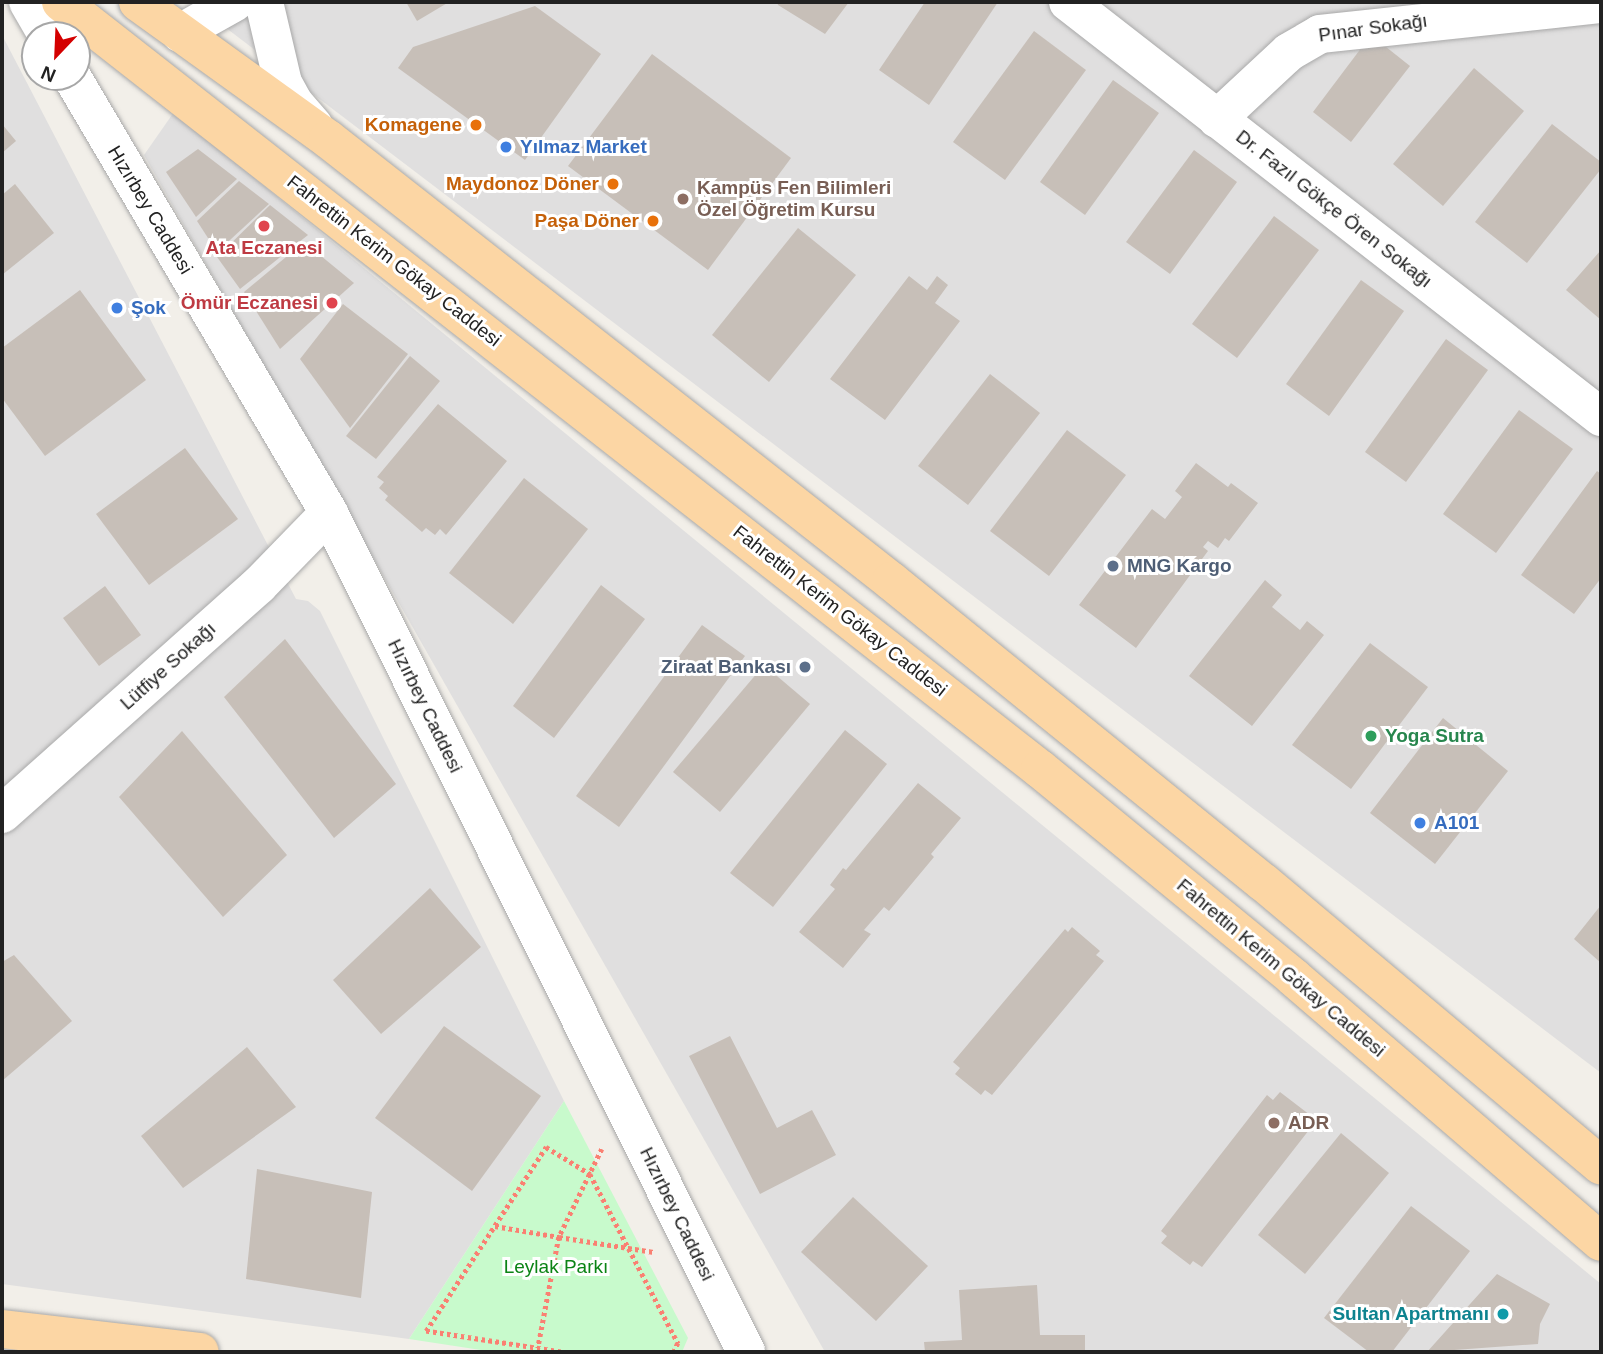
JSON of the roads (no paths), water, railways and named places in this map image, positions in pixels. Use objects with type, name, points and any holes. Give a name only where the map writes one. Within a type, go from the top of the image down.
[{"type":"main road","name":"Fahrettin Kerim Gökay Caddesi","points":[[61,2],[1040,769],[1293,977],[1601,1242]]},
{"type":"main road","points":[[138,2],[328,139],[1016,681],[1598,1160]]},
{"type":"main road","points":[[2,1329],[200,1352]]},
{"type":"street","points":[[27,2],[39,21]]},
{"type":"street","points":[[180,33],[235,2]]},
{"type":"street","points":[[264,2],[283,83],[294,103],[328,139]]},
{"type":"street","name":"Dr. Fazıl Gökçe Ören Sokağı","points":[[1068,2],[1601,416]]},
{"type":"street","name":"Pınar Sokağı","points":[[1217,119],[1289,52],[1320,34],[1601,4]]},
{"type":"street","name":"Hızırbey Caddesi","points":[[80,91],[329,513],[746,1352]]},
{"type":"street","name":"Lütfiye Sokağı","points":[[2,814],[259,585],[329,513]]},
{"type":"place","name":"Komagene","points":[[476,125]]},
{"type":"place","name":"Yılmaz Market","points":[[506,147]]},
{"type":"place","name":"Maydonoz Döner","points":[[613,184]]},
{"type":"place","name":"Kampüs Fen Bilimleri Özel Öğretim Kursu","points":[[683,199]]},
{"type":"place","name":"Paşa Döner","points":[[653,221]]},
{"type":"place","name":"Ata Eczanesi","points":[[264,226]]},
{"type":"place","name":"Ömür Eczanesi","points":[[332,303]]},
{"type":"place","name":"Şok","points":[[117,308]]},
{"type":"place","name":"MNG Kargo","points":[[1113,566]]},
{"type":"place","name":"Ziraat Bankası","points":[[805,667]]},
{"type":"place","name":"Yoga Sutra","points":[[1371,736]]},
{"type":"place","name":"A101","points":[[1420,823]]},
{"type":"place","name":"ADR","points":[[1274,1123]]},
{"type":"place","name":"Sultan Apartmanı","points":[[1503,1314]]},
{"type":"park label","name":"Leylak Parkı","points":[[556,1267]]}]
